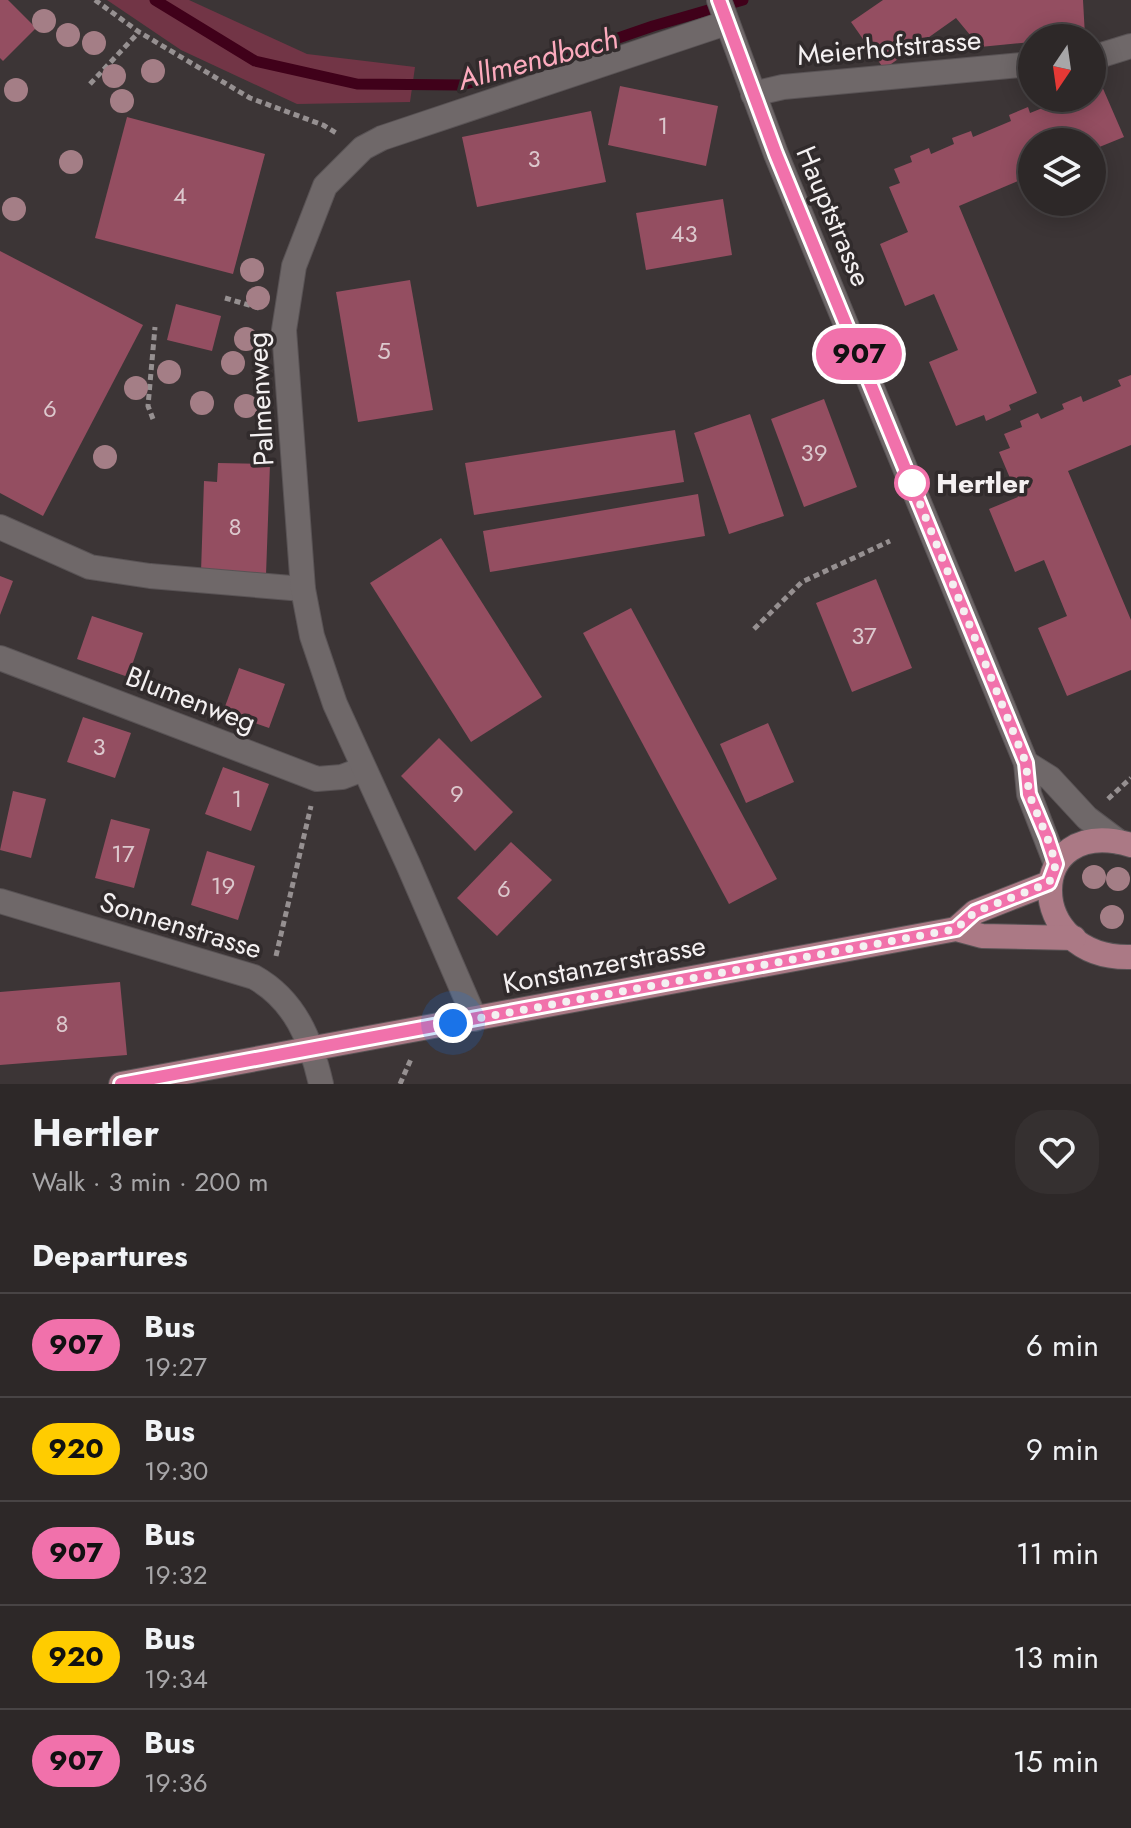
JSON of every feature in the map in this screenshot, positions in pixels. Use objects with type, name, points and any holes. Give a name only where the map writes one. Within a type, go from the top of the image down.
[{"type":"main road","name":"Konstanzerstrasse","points":[[956,929],[975,912],[1052,874],[1079,845],[1099,841],[1125,843]]},
{"type":"main road","points":[[1052,874],[1051,909],[1061,925],[1074,938],[1105,954],[1128,960]]},
{"type":"main road","name":"Konstanzerstrasse","points":[[121,1084],[956,929],[982,936],[1074,938]]},
{"type":"street","name":"Hauptstrasse","points":[[723,12],[753,94],[1026,763],[1029,794],[1047,837],[1052,874]]},
{"type":"street","name":"Palmenweg","points":[[475,1019],[335,704],[312,636],[303,589],[284,330],[294,266],[325,186],[363,148],[382,138],[723,12]]},
{"type":"street","points":[[1106,54],[1131,46]]},
{"type":"street","name":"Meierhofstrasse","points":[[753,94],[783,87],[1018,65]]},
{"type":"street","points":[[0,527],[90,567],[150,576],[303,589]]},
{"type":"street","name":"Blumenweg","points":[[0,658],[317,779]]},
{"type":"street","points":[[1026,763],[1050,778],[1087,818],[1125,843]]},
{"type":"street","points":[[317,779],[342,777],[363,769]]},
{"type":"street","name":"Sonnenstrasse","points":[[0,901],[254,977],[269,985],[289,1006],[313,1049],[321,1084]]},
{"type":"path","points":[[95,0],[139,32],[250,98],[323,125],[363,148]]},
{"type":"path","points":[[90,84],[139,32]]},
{"type":"path","points":[[153,419],[148,406],[155,327]]},
{"type":"path","points":[[754,629],[802,582],[890,541]]},
{"type":"path","points":[[1099,808],[1131,778]]},
{"type":"path","points":[[274,964],[317,779]]},
{"type":"path","points":[[400,1084],[413,1054]]},
{"type":"shaded area","points":[[107,0],[189,0],[307,54],[415,67],[410,102],[297,104],[181,50]]},
{"type":"building","points":[[0,0],[8,0],[36,28],[3,61],[0,58]]},
{"type":"building","points":[[883,0],[1083,0],[1084,24],[1018,24],[1018,43],[980,47],[956,18],[884,69],[851,22]]},
{"type":"building","points":[[620,86],[718,106],[706,166],[608,145]]},
{"type":"building","points":[[1106,96],[1124,137],[1106,144],[1106,128],[1018,128],[1018,181],[959,206],[1037,393],[1009,405],[1011,410],[986,421],[984,415],[956,426],[929,362],[958,350],[934,294],[905,306],[880,244],[908,232],[889,187],[900,183],[894,169],[912,162],[910,156],[929,148],[931,154],[954,144],[952,138],[971,131],[973,137],[1011,121],[1009,115],[1018,111],[1106,112]]},
{"type":"building","points":[[591,111],[606,182],[477,207],[462,137]]},
{"type":"building","points":[[127,117],[265,154],[233,274],[95,238]]},
{"type":"building","points":[[723,199],[732,255],[646,270],[636,213]]},
{"type":"building","points":[[0,251],[143,325],[43,516],[0,493]]},
{"type":"building","points":[[410,280],[433,410],[358,422],[336,292]]},
{"type":"building","points":[[176,304],[221,316],[212,351],[167,340]]},
{"type":"building","points":[[1131,375],[1131,445],[1068,471],[1131,620],[1131,670],[1067,696],[1038,628],[1067,616],[1044,560],[1015,572],[989,509],[1018,497],[999,452],[1010,448],[1004,434],[1022,427],[1020,421],[1038,413],[1041,419],[1064,409],[1062,404],[1081,396],[1083,402],[1121,386],[1118,380]]},
{"type":"building","points":[[824,399],[857,487],[804,507],[771,419]]},
{"type":"building","points":[[750,414],[784,516],[729,534],[694,433]]},
{"type":"building","points":[[675,430],[684,482],[474,515],[465,463]]},
{"type":"building","points":[[218,463],[270,464],[266,575],[201,572],[204,481],[217,482]]},
{"type":"building","points":[[698,494],[705,536],[490,572],[483,531]]},
{"type":"building","points":[[441,538],[542,697],[471,742],[370,583]]},
{"type":"building","points":[[0,576],[13,581],[0,615]]},
{"type":"building","points":[[876,579],[912,668],[852,692],[816,603]]},
{"type":"building","points":[[631,608],[777,879],[729,904],[583,633]]},
{"type":"building","points":[[92,616],[143,633],[128,677],[77,659]]},
{"type":"building","points":[[239,668],[285,684],[269,728],[223,712]]},
{"type":"building","points":[[83,717],[131,733],[115,778],[67,762]]},
{"type":"building","points":[[768,723],[794,782],[746,803],[720,744]]},
{"type":"building","points":[[439,738],[513,812],[475,851],[401,776]]},
{"type":"building","points":[[223,767],[269,784],[251,831],[205,814]]},
{"type":"building","points":[[13,791],[46,799],[31,858],[0,850]]},
{"type":"building","points":[[111,819],[150,829],[134,888],[95,878]]},
{"type":"building","points":[[511,842],[552,880],[497,936],[457,898]]},
{"type":"building","points":[[207,851],[255,866],[238,920],[191,905]]},
{"type":"building","points":[[120,982],[127,1055],[0,1065],[0,992]]},
{"type":"waterway","name":"Allmendbach","points":[[155,0],[255,61],[357,84],[461,85],[534,67],[653,26],[743,0]]},
{"type":"bus line","name":"907","points":[[121,1084],[956,929],[975,912],[1049,883],[1056,864],[1029,794],[1026,763],[776,154],[719,0]]},
{"type":"place","name":"Hertler","points":[[912,483]]},
{"type":"route","points":[[453,1023],[956,929],[975,912],[1049,883],[1056,864],[1029,794],[1026,763],[909,477],[912,483]]}]
